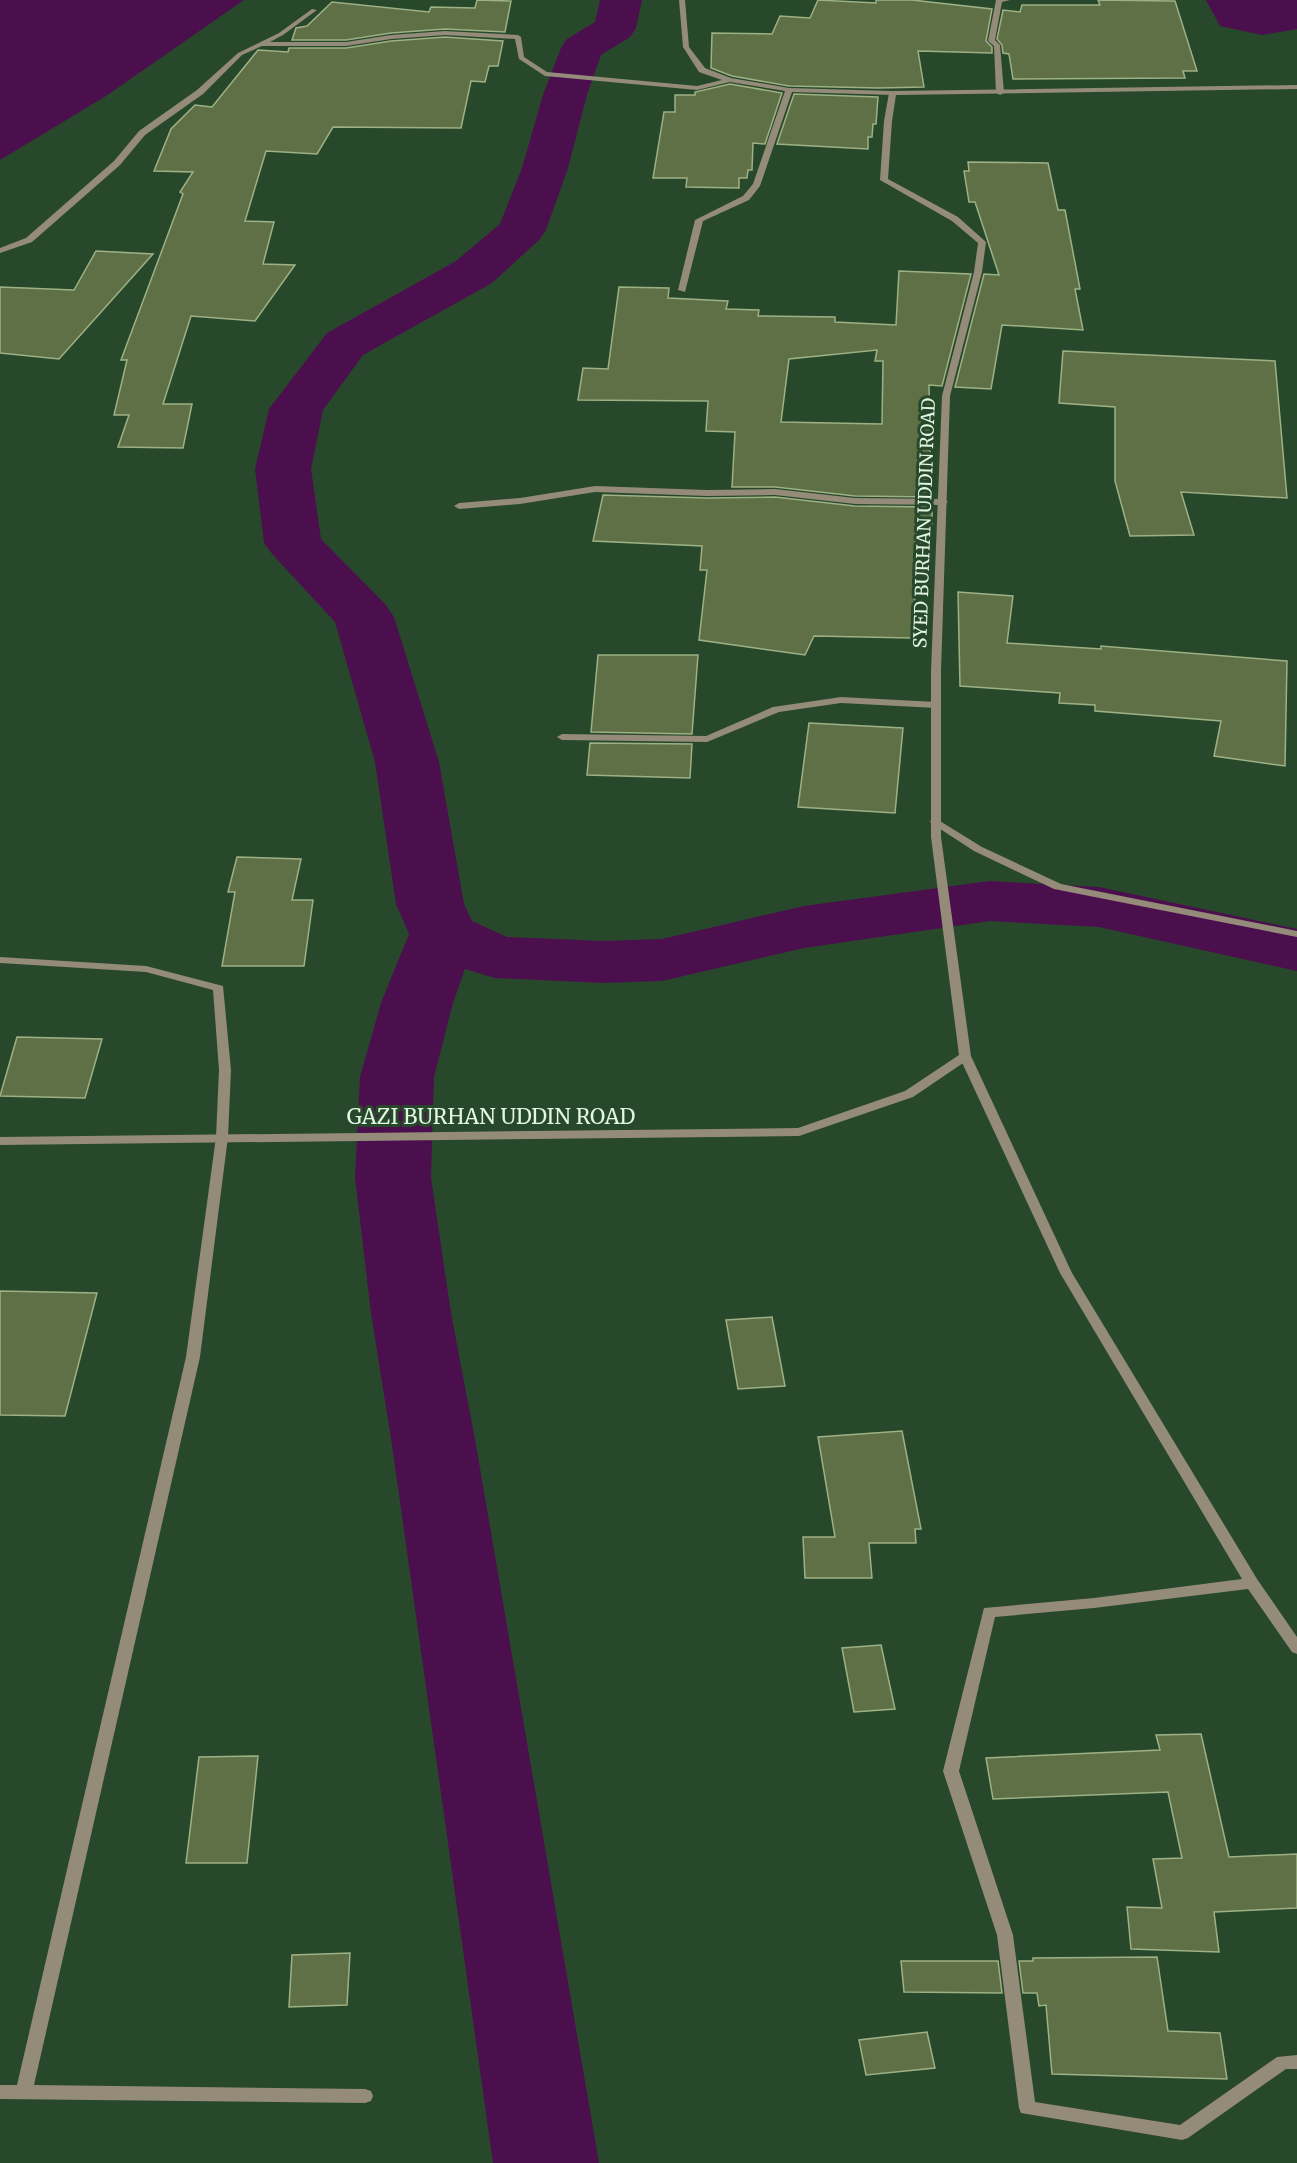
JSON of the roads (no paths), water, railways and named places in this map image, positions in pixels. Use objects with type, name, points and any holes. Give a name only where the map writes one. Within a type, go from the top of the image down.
[{"type":"street","points":[[682,0],[686,47],[702,70],[730,80],[789,90],[1000,93],[1297,87]]},
{"type":"street","points":[[1000,93],[997,45],[991,41],[999,0],[1007,0]]},
{"type":"street","points":[[0,251],[28,240],[117,163],[142,133],[200,93],[240,54],[281,34],[314,10]]},
{"type":"street","points":[[261,44],[346,44],[391,37],[446,33],[518,37],[521,58],[545,74],[697,88],[730,80]]},
{"type":"street","points":[[682,290],[699,220],[746,198],[757,184],[789,90]]},
{"type":"street","name":"SYED BURHAN UDDIN ROAD","points":[[893,93],[888,121],[884,180],[955,219],[982,242],[978,272],[946,396],[936,705],[936,837],[965,1056],[1066,1273],[1252,1583],[1297,1648]]},
{"type":"street","points":[[459,506],[520,501],[596,489],[706,493],[775,492],[855,501],[943,502]]},
{"type":"street","points":[[562,737],[707,739],[777,709],[841,700],[936,705]]},
{"type":"street","points":[[935,821],[978,849],[1058,886],[1297,933]]},
{"type":"street","points":[[0,960],[146,969],[219,988],[225,1070],[222,1137],[194,1357],[24,2092]]},
{"type":"street","name":"GAZI BURHAN UDDIN ROAD","points":[[0,1141],[222,1137],[519,1137],[799,1132],[909,1094],[965,1056]]},
{"type":"street","points":[[1252,1583],[1094,1603],[989,1612],[951,1771],[1005,1935],[1027,2108],[1182,2133],[1283,2062],[1297,2062]]},
{"type":"street","points":[[0,2092],[365,2096]]},
{"type":"waterway","points":[[444,934],[430,904],[407,762],[364,617],[293,543],[283,469],[296,409],[345,344],[474,272],[522,230],[545,168],[565,95],[582,48],[615,28],[621,0]]},
{"type":"waterway","points":[[444,934],[495,957],[603,962],[662,960],[804,927],[990,901],[1099,907],[1297,950]]},
{"type":"waterway","points":[[444,934],[417,1003],[397,1077],[393,1178],[411,1313],[434,1445],[546,2163]]}]
